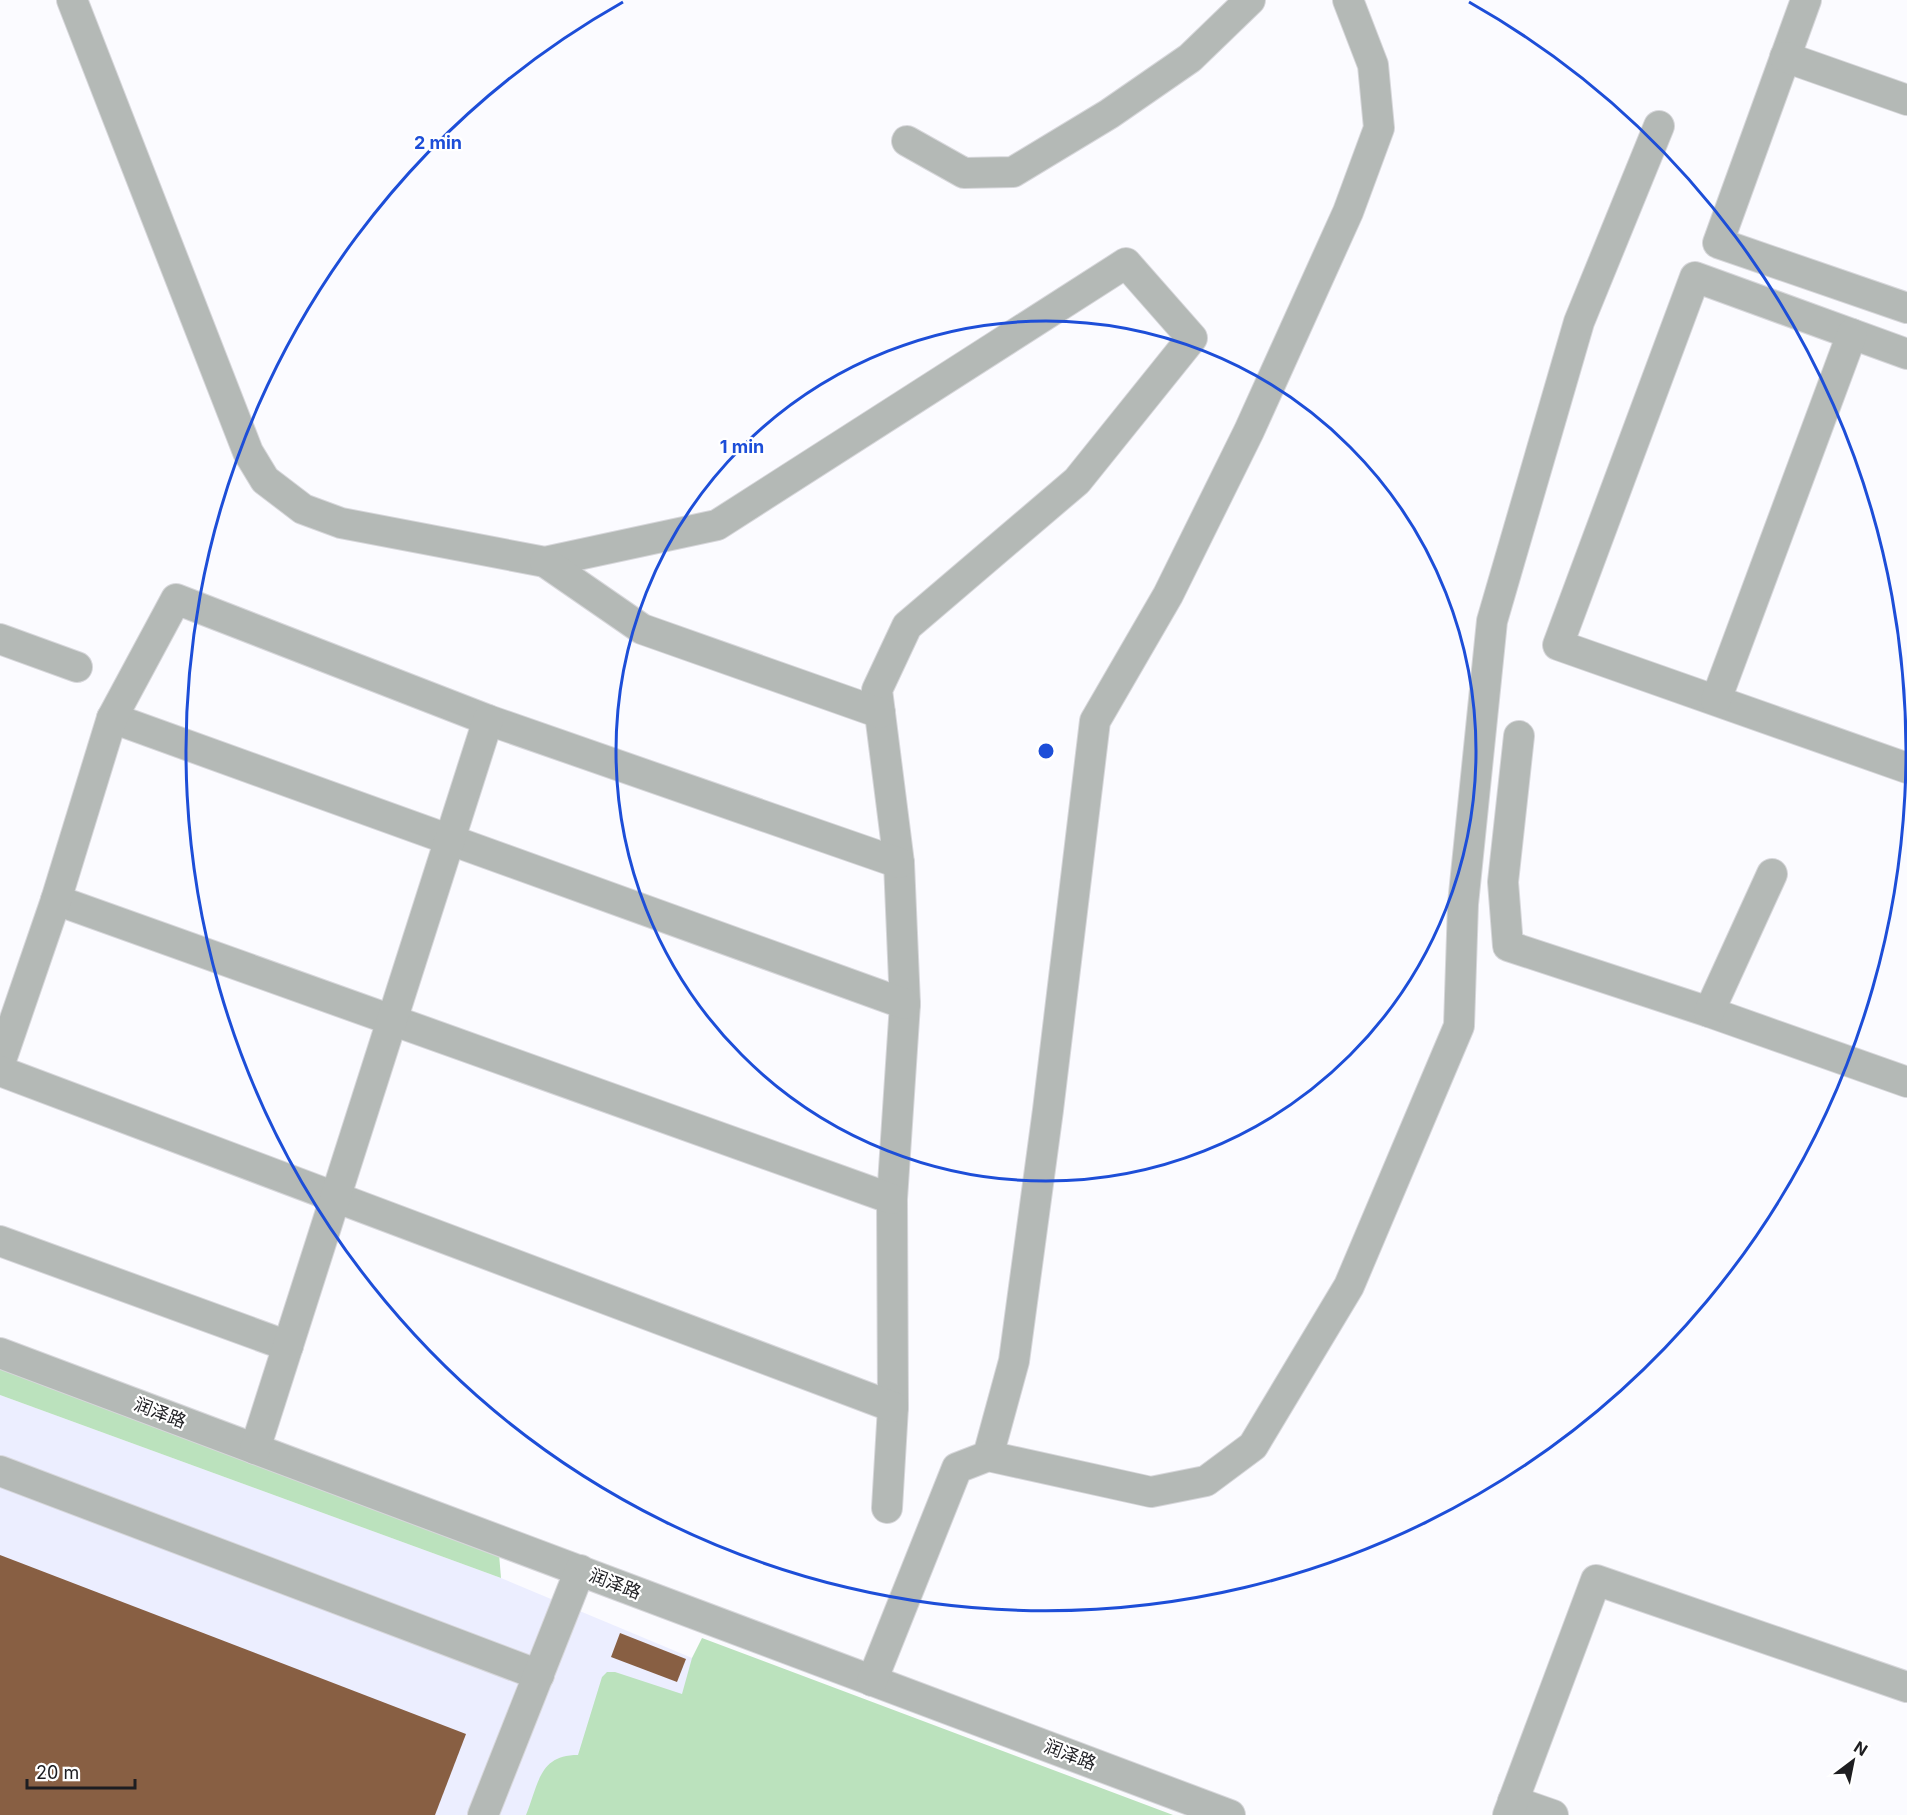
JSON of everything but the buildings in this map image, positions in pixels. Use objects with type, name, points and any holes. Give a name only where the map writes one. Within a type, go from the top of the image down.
[{"type":"street","points":[[72,0],[241,434],[265,480],[303,509],[341,523],[545,562],[717,525],[1126,263],[1192,338],[1077,481],[908,626],[877,690],[899,863],[905,1004],[892,1199],[893,1407],[886,1508]]},
{"type":"street","points":[[907,141],[964,173],[1013,172],[1109,114],[1190,57],[1250,0]]},
{"type":"street","points":[[988,1456],[1016,1349],[1050,1098],[1095,721],[1168,595],[1249,431],[1348,212],[1379,128],[1373,65],[1348,0]]},
{"type":"street","points":[[1806,0],[1718,243],[1907,308]]},
{"type":"street","points":[[1785,57],[1907,100]]},
{"type":"street","points":[[872,1681],[957,1468],[988,1456],[1151,1492],[1206,1481],[1253,1446],[1349,1287],[1459,1026],[1462,904],[1492,621],[1579,322],[1659,126]]},
{"type":"street","points":[[1907,354],[1695,277],[1558,645],[1907,768]]},
{"type":"street","points":[[1716,700],[1852,334]]},
{"type":"street","points":[[545,562],[642,629],[880,713]]},
{"type":"street","points":[[0,1063],[56,900],[112,718],[176,599],[488,720],[899,863]]},
{"type":"street","points":[[0,639],[78,667]]},
{"type":"street","points":[[112,718],[905,1004]]},
{"type":"street","points":[[255,1449],[488,720]]},
{"type":"street","points":[[1519,736],[1503,882],[1508,946],[1709,1012],[1907,1082]]},
{"type":"street","points":[[1709,1012],[1772,874]]},
{"type":"street","points":[[56,900],[892,1199]]},
{"type":"street","points":[[0,1071],[893,1407]]},
{"type":"street","points":[[0,1241],[288,1346]]},
{"type":"street","name":"润泽路","points":[[0,1353],[1230,1815]]},
{"type":"street","points":[[0,1471],[538,1676]]},
{"type":"street","points":[[483,1815],[580,1570]]},
{"type":"street","points":[[1553,1815],[1510,1808],[1596,1580],[1907,1687]]},
{"type":"shaded area","points":[[0,1395],[501,1578],[692,1658],[1115,1815],[0,1815]]},
{"type":"green space","points":[[0,1368],[499,1554],[501,1578],[0,1395]]},
{"type":"green space","points":[[702,1638],[1173,1815],[526,1815],[542,1773],[548,1766],[565,1756],[578,1755],[602,1677],[607,1672],[615,1672],[682,1694],[692,1658]]}]
